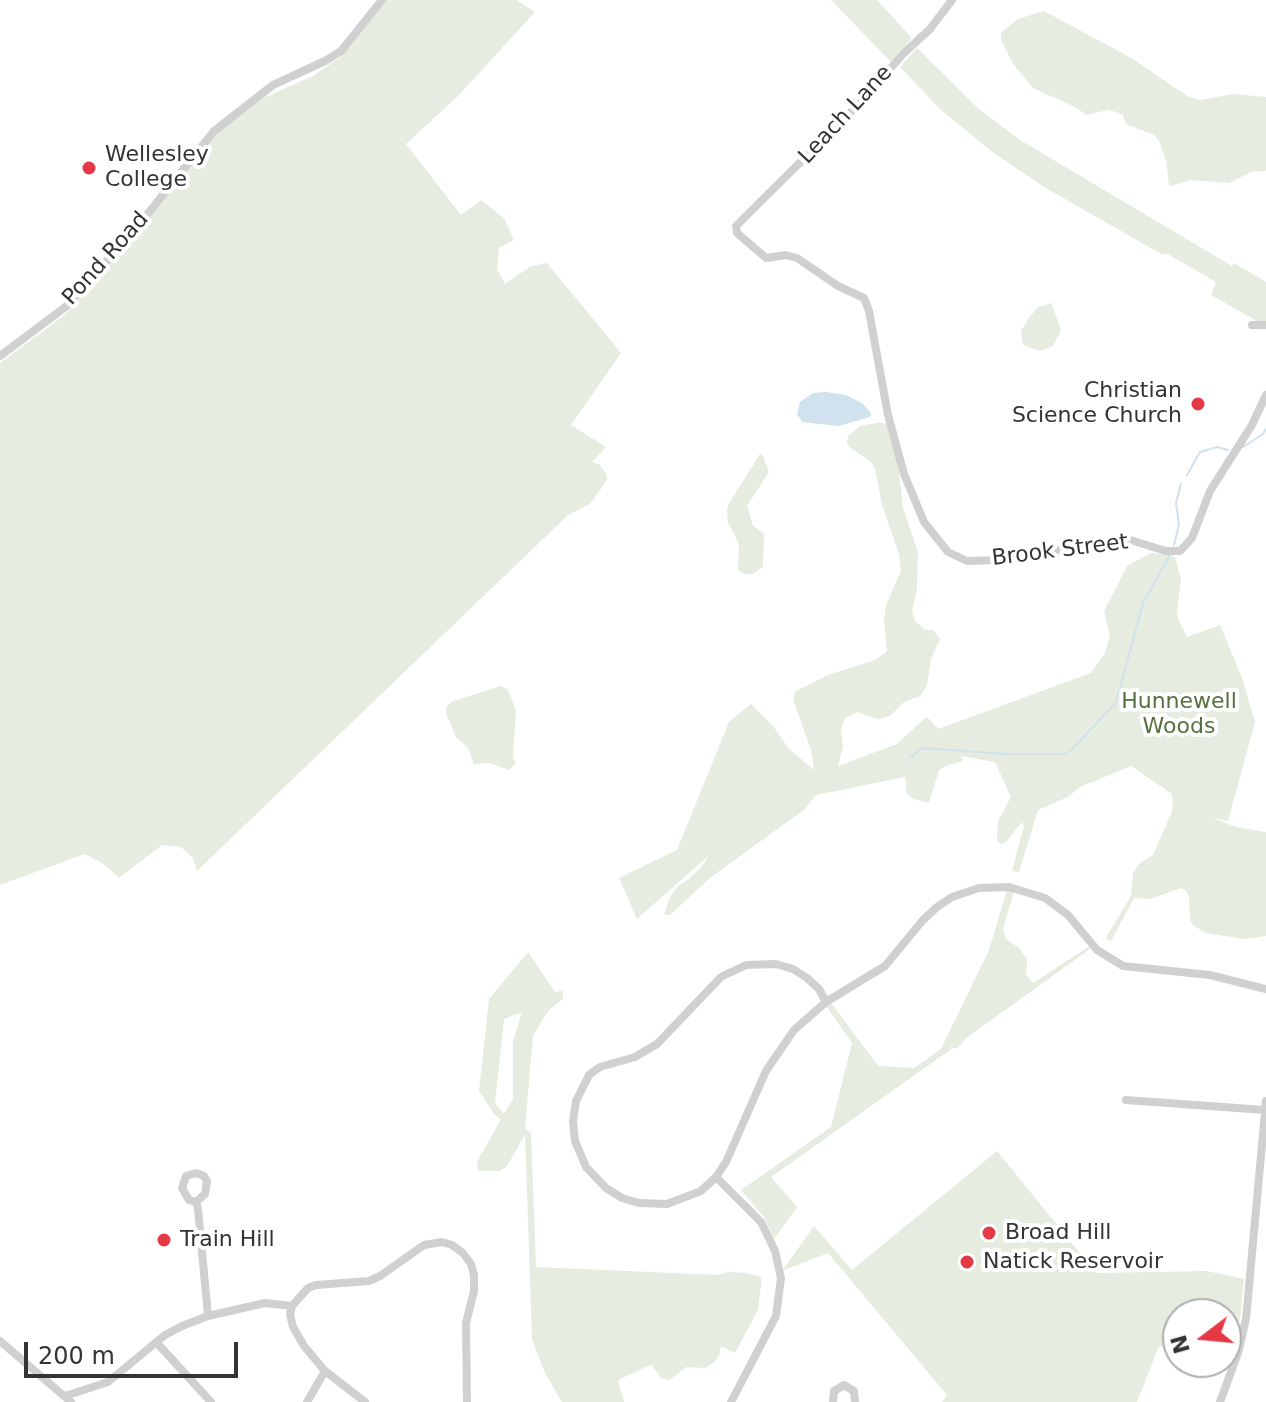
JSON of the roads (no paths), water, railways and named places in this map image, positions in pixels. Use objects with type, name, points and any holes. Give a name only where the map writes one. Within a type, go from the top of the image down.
[{"type":"street","name":"Pond Road","points":[[0,356],[68,305],[146,216],[214,131],[273,85],[341,51],[382,0]]},
{"type":"street","name":"Leach Lane","points":[[736,226],[871,91],[903,54],[935,24],[952,0]]},
{"type":"street","name":"Brook Street","points":[[736,226],[737,233],[766,258],[786,255],[797,258],[838,286],[864,298],[888,415],[904,474],[924,522],[948,552],[967,561],[999,560],[1127,539],[1166,551],[1180,551],[1192,538],[1210,491],[1252,425],[1266,395]]},
{"type":"street","points":[[1252,325],[1266,325]]},
{"type":"street","points":[[826,1002],[814,984],[793,969],[767,963],[738,968],[714,983],[677,1026],[650,1049],[635,1057],[600,1067],[584,1082],[574,1111],[575,1141],[586,1167],[606,1188],[622,1198],[639,1203],[667,1204],[692,1195],[716,1177],[731,1153],[771,1062],[794,1030],[826,1002],[885,966],[937,907],[968,891],[999,887],[1028,891],[1053,903],[1068,915],[1097,950],[1116,963],[1138,970],[1210,975],[1266,989]]},
{"type":"street","points":[[1126,1100],[1265,1110]]},
{"type":"street","points":[[1220,1402],[1238,1353],[1246,1319],[1266,1101]]},
{"type":"street","points":[[196,1173],[207,1181],[205,1194],[196,1202],[189,1200],[182,1188],[186,1176],[196,1173]]},
{"type":"street","points":[[716,1177],[761,1222],[775,1251],[781,1278],[776,1316],[731,1402]]},
{"type":"street","points":[[196,1202],[208,1316]]},
{"type":"street","points":[[365,1402],[325,1371],[304,1346],[293,1327],[292,1306],[308,1288],[369,1281],[424,1245],[442,1242],[452,1245],[471,1264],[474,1275],[474,1291],[466,1323],[467,1402]]},
{"type":"street","points":[[0,1341],[68,1399],[108,1382],[182,1326],[208,1316],[265,1303],[292,1306]]},
{"type":"street","points":[[157,1343],[211,1402]]},
{"type":"street","points":[[307,1402],[325,1371]]},
{"type":"street","points":[[833,1402],[834,1391],[838,1386],[846,1385],[855,1393],[855,1402]]},
{"type":"water","points":[[813,393],[846,395],[862,403],[871,413],[870,417],[839,426],[802,422],[797,414],[800,402]]},
{"type":"waterway","points":[[1243,447],[1266,429]]},
{"type":"waterway","points":[[1187,475],[1200,452],[1217,447],[1228,450]]},
{"type":"waterway","points":[[1174,545],[1179,525],[1176,503],[1181,484]]},
{"type":"waterway","points":[[909,758],[923,748],[1007,754],[1067,754],[1116,703],[1143,603],[1170,555]]},
{"type":"place","name":"Wellesley College","points":[[89,168]]},
{"type":"place","name":"Christian Science Church","points":[[1198,404]]},
{"type":"place","name":"Broad Hill","points":[[989,1233]]},
{"type":"place","name":"Train Hill","points":[[164,1240]]},
{"type":"place","name":"Natick Reservoir","points":[[967,1262]]},
{"type":"park label","name":"Hunnewell Woods","points":[[1179,714]]}]
